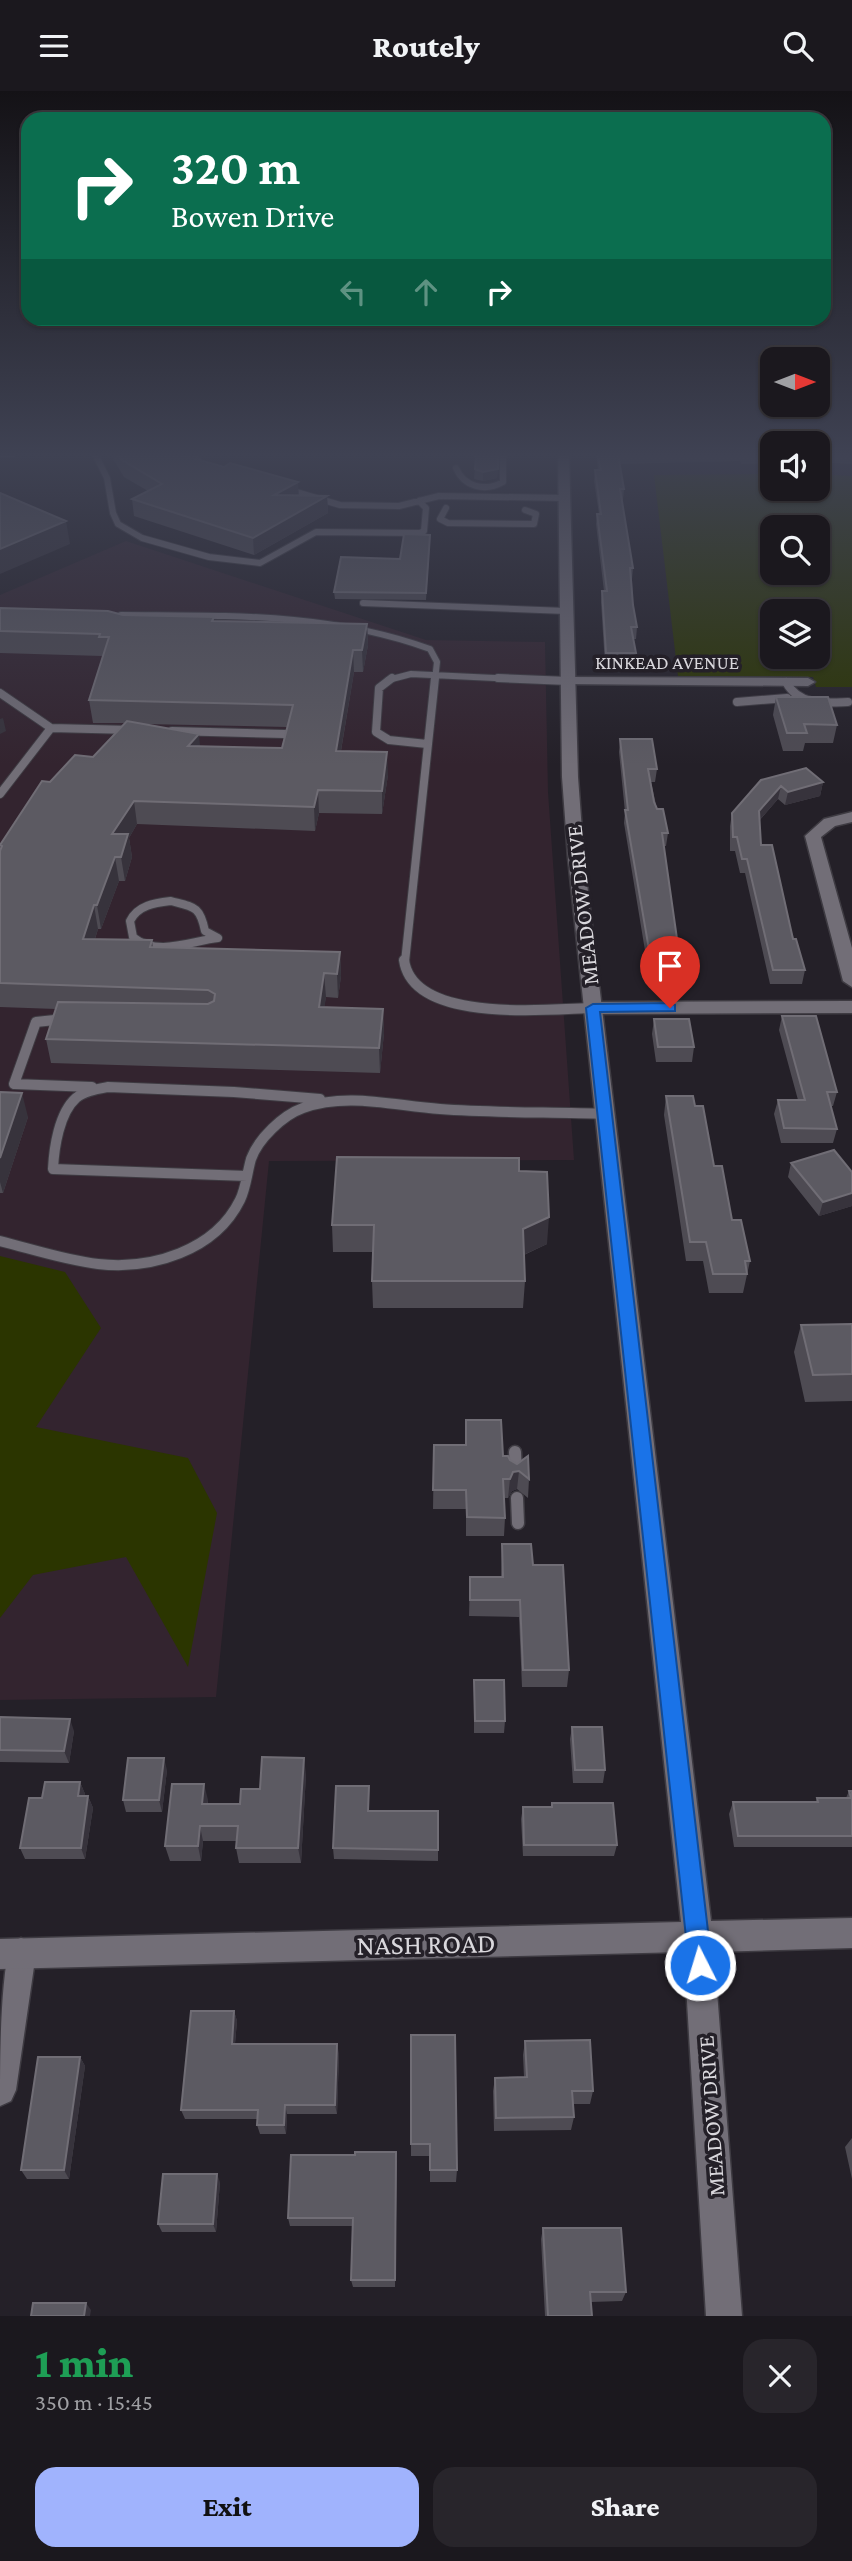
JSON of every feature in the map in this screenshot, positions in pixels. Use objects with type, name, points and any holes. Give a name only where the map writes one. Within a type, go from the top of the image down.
[{"type":"street","name":"MEADOW DRIVE","points":[[565,558],[575,845],[698,1938],[724,2316]]},
{"type":"street","name":"KINKEAD AVENUE","points":[[568,681],[808,682]]},
{"type":"street","points":[[852,817],[830,822],[813,836],[852,981]]},
{"type":"street","points":[[593,1008],[852,1007]]},
{"type":"street","name":"NASH ROAD","points":[[10,1954],[852,1933]]},
{"type":"street","points":[[0,2090],[10,1954]]},
{"type":"lane","points":[[214,558],[226,561],[262,562],[270,558]]},
{"type":"lane","points":[[363,603],[566,611]]},
{"type":"lane","points":[[112,615],[289,619],[347,625],[430,649],[437,661],[404,962],[408,977],[420,990],[437,1000],[459,1005],[593,1008]]},
{"type":"lane","points":[[427,744],[380,737],[374,727],[382,683],[396,676],[434,675],[568,681]]},
{"type":"lane","points":[[786,682],[793,696]]},
{"type":"lane","points":[[0,693],[51,727],[147,730]]},
{"type":"lane","points":[[737,702],[793,696],[817,702],[848,702]]},
{"type":"lane","points":[[0,794],[51,727]]},
{"type":"lane","points":[[161,731],[285,734]]},
{"type":"lane","points":[[156,902],[187,904],[202,915],[205,931],[218,938],[170,946],[145,944],[134,939],[128,931],[128,922],[142,907],[156,902]]},
{"type":"lane","points":[[82,1019],[55,1018],[36,1022],[14,1084],[234,1092],[437,1109],[605,1114]]},
{"type":"lane","points":[[108,1087],[83,1093],[68,1108],[53,1159],[53,1169],[247,1176]]},
{"type":"lane","points":[[0,1241],[97,1263],[144,1264],[166,1258],[208,1240],[222,1225],[239,1202],[253,1152],[289,1114],[311,1105],[337,1101]]},
{"type":"lane","points":[[515,1452],[516,1474]]},
{"type":"lane","points":[[517,1498],[518,1523]]},
{"type":"shaded area","points":[[87,558],[177,558],[426,640],[545,642],[548,792],[574,1160],[269,1161],[216,1697],[0,1700],[0,595]]},
{"type":"green space","points":[[664,558],[760,558],[760,585],[830,585],[830,558],[852,558],[852,687],[816,687],[813,677],[678,676]]},
{"type":"green space","points":[[0,1256],[65,1272],[101,1328],[36,1427],[188,1458],[217,1513],[188,1667],[126,1557],[33,1575],[0,1618]]},
{"type":"building","points":[[341,558],[428,558],[426,593],[334,592]]},
{"type":"building","points":[[603,558],[631,558],[633,605],[637,627],[631,627],[636,653],[606,653],[602,591],[607,591]]},
{"type":"building","points":[[0,608],[214,617],[212,621],[367,624],[362,650],[353,650],[336,751],[387,752],[382,791],[318,790],[314,807],[134,801],[112,834],[128,834],[121,857],[115,857],[97,905],[94,905],[83,939],[152,940],[150,947],[340,952],[337,974],[324,973],[319,1007],[383,1009],[379,1048],[46,1039],[58,1002],[208,1004],[214,1001],[215,994],[208,990],[0,983],[0,845],[42,781],[50,782],[75,755],[93,757],[127,721],[199,734],[188,746],[282,748],[293,705],[89,700],[109,637],[99,637],[100,634],[0,631]]},
{"type":"building","points":[[776,697],[828,697],[837,725],[804,724],[807,733],[787,733]]},
{"type":"building","points":[[620,739],[652,739],[657,769],[648,769],[654,802],[657,809],[663,809],[668,833],[662,833],[681,967],[652,967],[625,810],[628,810]]},
{"type":"building","points":[[806,768],[823,782],[788,792],[781,786],[759,811],[761,845],[772,845],[793,939],[796,939],[805,970],[773,970],[747,859],[742,859],[737,837],[733,837],[732,813],[761,780]]},
{"type":"building","points":[[782,1016],[816,1016],[837,1092],[827,1092],[837,1129],[784,1128],[778,1100],[805,1100]]},
{"type":"building","points":[[654,1019],[689,1019],[694,1047],[658,1047]]},
{"type":"building","points":[[0,1092],[22,1093],[0,1158]]},
{"type":"building","points":[[666,1096],[693,1096],[695,1106],[703,1106],[714,1166],[722,1166],[732,1220],[741,1220],[750,1261],[745,1261],[747,1274],[713,1274],[706,1242],[690,1242]]},
{"type":"building","points":[[834,1150],[852,1172],[852,1193],[823,1202],[791,1163]]},
{"type":"building","points":[[337,1157],[519,1158],[519,1171],[547,1172],[549,1217],[523,1229],[525,1281],[372,1281],[374,1225],[332,1225]]},
{"type":"building","points":[[852,1324],[852,1374],[813,1375],[801,1325]]},
{"type":"building","points":[[466,1420],[501,1420],[503,1456],[508,1456],[517,1464],[528,1456],[529,1479],[519,1471],[513,1472],[510,1479],[503,1479],[505,1518],[467,1517],[466,1490],[433,1490],[434,1445],[466,1445]]},
{"type":"building","points":[[502,1544],[531,1544],[533,1565],[563,1565],[569,1670],[523,1670],[520,1600],[470,1600],[470,1577],[503,1577]]},
{"type":"building","points":[[474,1680],[504,1680],[505,1721],[475,1721]]},
{"type":"building","points":[[0,1717],[70,1719],[64,1751],[0,1750]]},
{"type":"building","points":[[572,1727],[602,1727],[605,1770],[575,1770]]},
{"type":"building","points":[[262,1757],[304,1758],[298,1848],[236,1848],[238,1826],[200,1826],[198,1846],[165,1846],[172,1784],[204,1784],[202,1804],[240,1804],[241,1789],[260,1789]]},
{"type":"building","points":[[128,1758],[164,1758],[159,1800],[123,1800]]},
{"type":"building","points":[[45,1782],[80,1782],[78,1796],[88,1796],[81,1848],[20,1848],[29,1798],[42,1798]]},
{"type":"building","points":[[336,1786],[369,1786],[368,1811],[438,1811],[438,1850],[333,1848]]},
{"type":"building","points":[[849,1791],[852,1791],[852,1836],[738,1836],[733,1802],[818,1802],[817,1798],[851,1798]]},
{"type":"building","points":[[552,1803],[613,1803],[617,1845],[524,1845],[523,1807],[552,1807]]},
{"type":"building","points":[[191,2011],[234,2011],[232,2044],[337,2044],[335,2105],[285,2105],[284,2125],[257,2125],[258,2110],[181,2110]]},
{"type":"building","points":[[411,2035],[455,2035],[457,2170],[430,2170],[430,2144],[411,2144]]},
{"type":"building","points":[[590,2040],[593,2091],[572,2091],[574,2117],[496,2118],[495,2078],[527,2077],[525,2041]]},
{"type":"building","points":[[38,2057],[80,2057],[64,2170],[21,2170]]},
{"type":"building","points":[[355,2152],[396,2152],[395,2280],[351,2280],[353,2218],[288,2218],[291,2155],[355,2155]]},
{"type":"building","points":[[163,2174],[217,2174],[213,2224],[158,2224]]},
{"type":"building","points":[[543,2228],[621,2228],[626,2292],[590,2292],[592,2316],[548,2316]]},
{"type":"building","points":[[33,2303],[86,2303],[84,2316],[31,2316]]},
{"type":"route","points":[[670,1008],[593,1008],[700,1965]]}]
